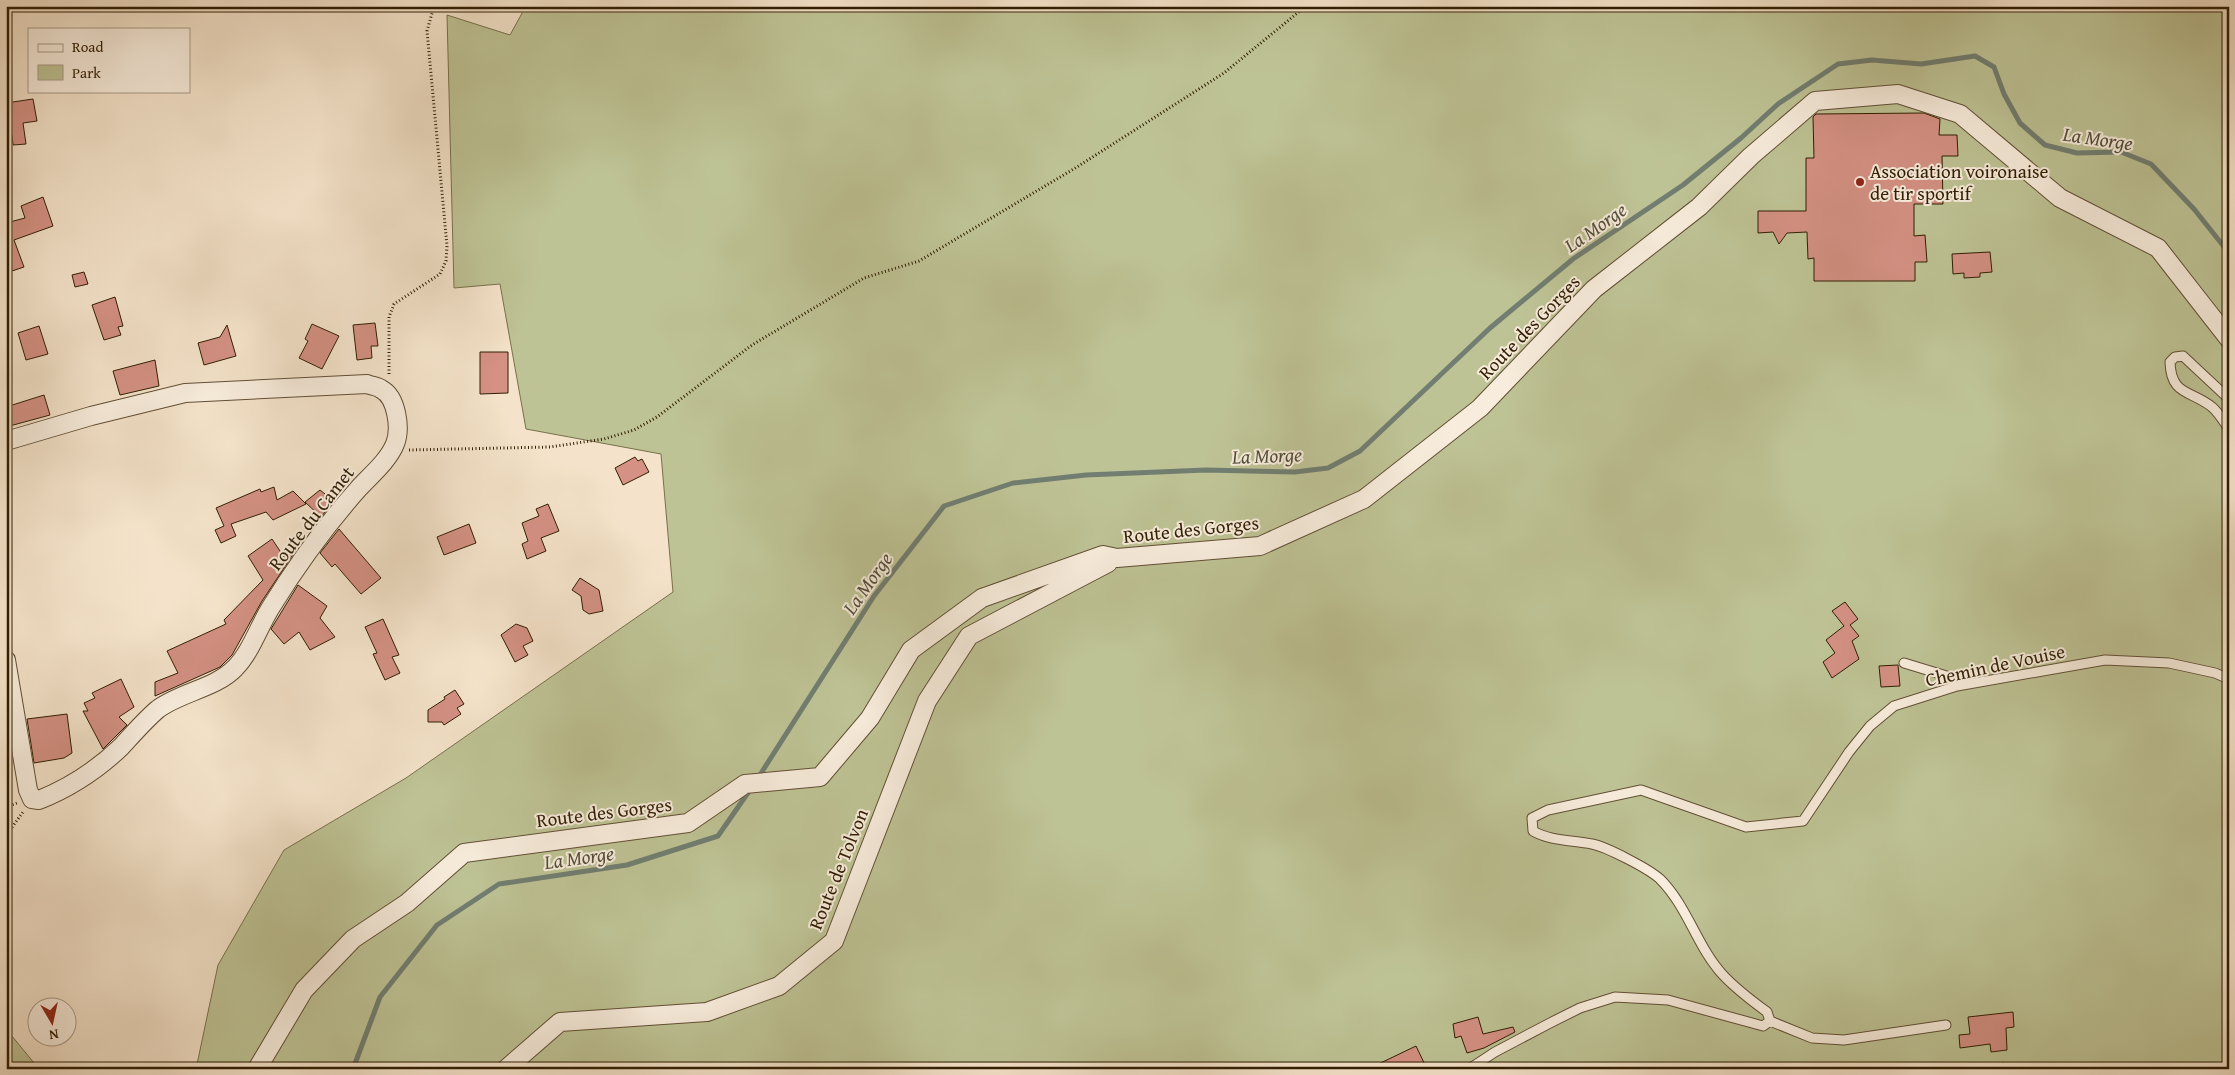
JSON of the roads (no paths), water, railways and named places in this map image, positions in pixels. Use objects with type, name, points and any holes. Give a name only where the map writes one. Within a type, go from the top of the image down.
[{"type":"street","name":"Route des Gorges","points":[[257,1069],[304,990],[353,939],[407,904],[464,853],[688,823],[745,784],[820,777],[870,718],[912,650],[982,598],[1103,555],[1118,558],[1260,546],[1364,499],[1480,408],[1594,289],[1699,207],[1750,156],[1815,101],[1898,94],[1960,114],[2060,198],[2158,248],[2229,339]]},
{"type":"street","name":"Route du Camet","points":[[6,441],[91,416],[185,393],[367,384],[383,389],[391,399],[397,418],[395,444],[384,461],[314,542],[272,605],[242,661],[234,670],[173,700],[158,710],[92,771],[39,800],[32,799],[28,790],[6,660]]},
{"type":"street","name":"Route de Tolvon","points":[[506,1069],[560,1022],[707,1012],[779,986],[834,941],[927,701],[969,636],[1118,558]]},
{"type":"lane","points":[[2229,399],[2183,356],[2175,357],[2170,362],[2173,382],[2180,390],[2212,407],[2229,429]]},
{"type":"lane","name":"Chemin de Vouise","points":[[1770,1021],[1767,1012],[1722,975],[1684,909],[1659,878],[1628,859],[1595,845],[1541,836],[1533,830],[1532,818],[1548,810],[1640,790],[1746,827],[1803,821],[1849,752],[1870,726],[1894,706],[1957,686],[2105,660],[2169,663],[2215,673],[2229,679]]},
{"type":"lane","points":[[1904,663],[1950,677],[1957,686]]},
{"type":"lane","points":[[1469,1069],[1495,1052],[1580,1008],[1615,997],[1668,1000],[1764,1026],[1770,1021],[1812,1038],[1844,1040],[1946,1025]]},
{"type":"waterway","name":"La Morge","points":[[758,778],[874,596],[944,506],[1013,483],[1086,475],[1206,470],[1295,472],[1328,468],[1360,451],[1490,328],[1573,259],[1683,185],[1741,138],[1778,104],[1838,64],[1872,60],[1921,64],[1975,56],[1994,67],[2004,94],[2020,123],[2045,145],[2077,153],[2121,152],[2151,164],[2194,209],[2229,253]]},
{"type":"waterway","name":"La Morge","points":[[353,1069],[380,997],[437,925],[499,884],[627,865],[718,836],[752,787]]},
{"type":"place","name":"Association voironaise de tir sportif","points":[[1860,182]]}]
